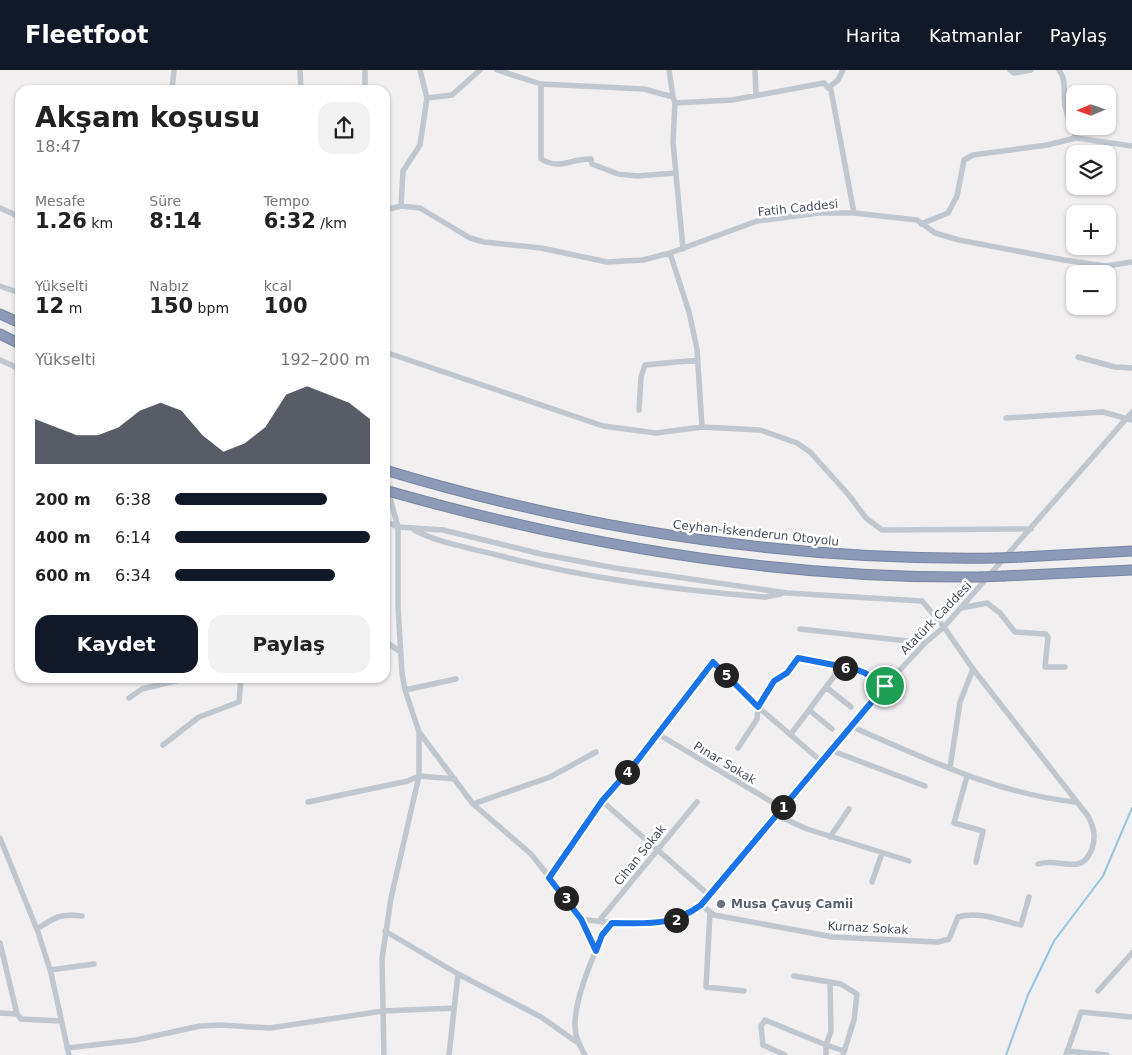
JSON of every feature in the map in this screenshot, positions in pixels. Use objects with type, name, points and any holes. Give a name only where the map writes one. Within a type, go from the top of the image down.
[{"type":"highway","points":[[0,314],[15,321]]},
{"type":"highway","points":[[0,334],[15,342]]},
{"type":"highway","name":"Ceyhan-İskenderun Otoyolu","points":[[390,471],[512,505],[654,534],[803,552],[945,558],[996,558],[1132,551]]},
{"type":"highway","points":[[390,491],[507,523],[651,552],[802,570],[979,577],[1132,570]]},
{"type":"street","points":[[172,85],[174,70]]},
{"type":"street","points":[[300,70],[301,85]]},
{"type":"street","points":[[364,70],[365,85]]},
{"type":"street","points":[[401,206],[403,171],[420,145],[427,98],[420,70]]},
{"type":"street","points":[[427,98],[452,95],[480,70]]},
{"type":"street","points":[[497,70],[540,84],[644,88],[674,100],[732,100],[756,94],[824,83],[831,90],[854,213]]},
{"type":"street","points":[[669,70],[674,100],[673,142],[683,249]]},
{"type":"street","points":[[755,70],[756,94]]},
{"type":"street","points":[[828,88],[838,80],[843,70]]},
{"type":"street","points":[[1010,70],[1014,73],[1031,70]]},
{"type":"street","points":[[1059,70],[1063,75],[1065,105],[1069,122],[1076,138]]},
{"type":"street","points":[[540,84],[541,159],[550,165],[569,164],[581,158],[591,159],[592,164],[618,174],[637,176],[676,173]]},
{"type":"street","points":[[921,224],[948,213],[957,196],[964,160],[986,152],[1047,145],[1076,138],[1132,146]]},
{"type":"street","name":"Fatih Caddesi","points":[[390,209],[401,206],[420,208],[462,234],[484,242],[541,248],[606,262],[643,260],[670,253],[757,221],[819,214],[854,213],[917,220],[935,233],[959,240],[1019,252],[1106,266],[1132,262]]},
{"type":"street","points":[[0,208],[15,215]]},
{"type":"street","points":[[670,253],[689,312],[698,360],[702,427]]},
{"type":"street","points":[[0,286],[15,291]]},
{"type":"street","points":[[390,354],[604,426],[656,433],[702,427],[760,430],[797,443],[820,461],[866,518],[882,530],[1031,529]]},
{"type":"street","points":[[1078,357],[1115,367],[1132,368]]},
{"type":"street","points":[[0,360],[15,367]]},
{"type":"street","points":[[639,410],[640,377],[645,365],[698,360]]},
{"type":"street","points":[[1006,418],[1103,412],[1129,420]]},
{"type":"street","name":"Atatürk Caddesi","points":[[581,919],[612,923],[663,924],[689,914],[701,905],[850,726],[925,643],[944,627],[1129,420],[1132,412]]},
{"type":"street","points":[[390,497],[398,527],[400,651],[405,690],[420,732],[473,804],[531,854],[581,919],[596,951]]},
{"type":"street","points":[[390,523],[398,527],[443,530],[541,554],[615,568],[787,593],[922,601],[944,627],[973,670],[1036,747],[1088,816],[1095,830],[1095,839],[1088,858],[1074,866],[1048,861],[1038,864]]},
{"type":"street","points":[[410,528],[432,539],[521,562],[634,584],[765,597],[787,593]]},
{"type":"street","points":[[961,608],[987,603],[1000,613],[1015,632],[1046,634],[1048,637],[1045,667],[1065,668]]},
{"type":"street","points":[[800,629],[925,643]]},
{"type":"street","points":[[390,644],[400,651]]},
{"type":"street","points":[[738,748],[757,718],[758,707],[774,681],[787,673],[798,658],[865,673],[885,686]]},
{"type":"street","points":[[549,878],[602,801],[658,734],[713,662],[758,707],[821,761]]},
{"type":"street","points":[[791,734],[841,667]]},
{"type":"street","points":[[950,768],[960,702],[973,670]]},
{"type":"street","points":[[405,690],[456,679]]},
{"type":"street","points":[[129,698],[142,689],[167,683]]},
{"type":"street","points":[[163,745],[199,717],[240,702],[241,683]]},
{"type":"street","points":[[826,687],[851,706]]},
{"type":"street","points":[[809,710],[832,729]]},
{"type":"street","points":[[850,726],[967,776],[1043,799],[1076,802]]},
{"type":"street","points":[[384,1055],[382,959],[385,931],[419,776],[420,732]]},
{"type":"street","name":"Pınar Sokak","points":[[658,734],[782,808]]},
{"type":"street","points":[[830,750],[925,786]]},
{"type":"street","points":[[473,804],[550,777],[596,752]]},
{"type":"street","points":[[308,802],[408,782],[419,776],[455,779]]},
{"type":"street","points":[[967,776],[954,823],[983,831],[976,862]]},
{"type":"street","points":[[602,801],[710,896]]},
{"type":"street","name":"Cihan Sokak","points":[[599,921],[697,802]]},
{"type":"street","points":[[830,837],[849,810]]},
{"type":"street","points":[[776,815],[830,837],[909,861]]},
{"type":"street","points":[[0,838],[37,929],[50,970],[69,1055]]},
{"type":"street","points":[[872,882],[882,853]]},
{"type":"street","name":"Kurnaz Sokak","points":[[701,905],[714,915],[833,937],[938,942],[949,939],[958,917],[967,914],[979,914],[1021,925],[1029,897]]},
{"type":"street","points":[[710,912],[706,987],[744,991]]},
{"type":"street","points":[[37,929],[52,919],[65,914],[82,916]]},
{"type":"street","points":[[585,1055],[578,1043],[575,1025],[578,1004],[602,935],[612,923]]},
{"type":"street","points":[[385,931],[458,974],[541,1017],[578,1043]]},
{"type":"street","points":[[0,943],[17,1014],[21,1020],[60,1021]]},
{"type":"street","points":[[1098,991],[1132,953]]},
{"type":"street","points":[[50,970],[94,964]]},
{"type":"street","points":[[449,1055],[458,974]]},
{"type":"street","points":[[785,1055],[763,1045],[760,1026],[765,1020],[844,1053],[854,1020],[857,994],[841,984],[794,976]]},
{"type":"street","points":[[826,1055],[826,1045],[831,1031],[830,982]]},
{"type":"street","points":[[67,1048],[136,1040],[200,1026],[221,1025],[270,1028],[383,1011],[454,1008]]},
{"type":"street","points":[[1107,1055],[1067,1053],[1081,1012],[1132,1017]]},
{"type":"street","points":[[0,1013],[17,1014]]},
{"type":"waterway","points":[[1006,1055],[1028,995],[1054,941],[1103,876],[1132,808]]},
{"type":"place","name":"Musa Çavuş Camii","points":[[721,904]]},
{"type":"route","points":[[798,658],[855,669],[885,686],[714,892],[701,905],[689,914],[663,924],[612,923],[602,935],[596,951],[577,912],[549,878],[602,801],[637,761],[713,662],[758,707],[774,681],[787,673],[798,658]]}]
